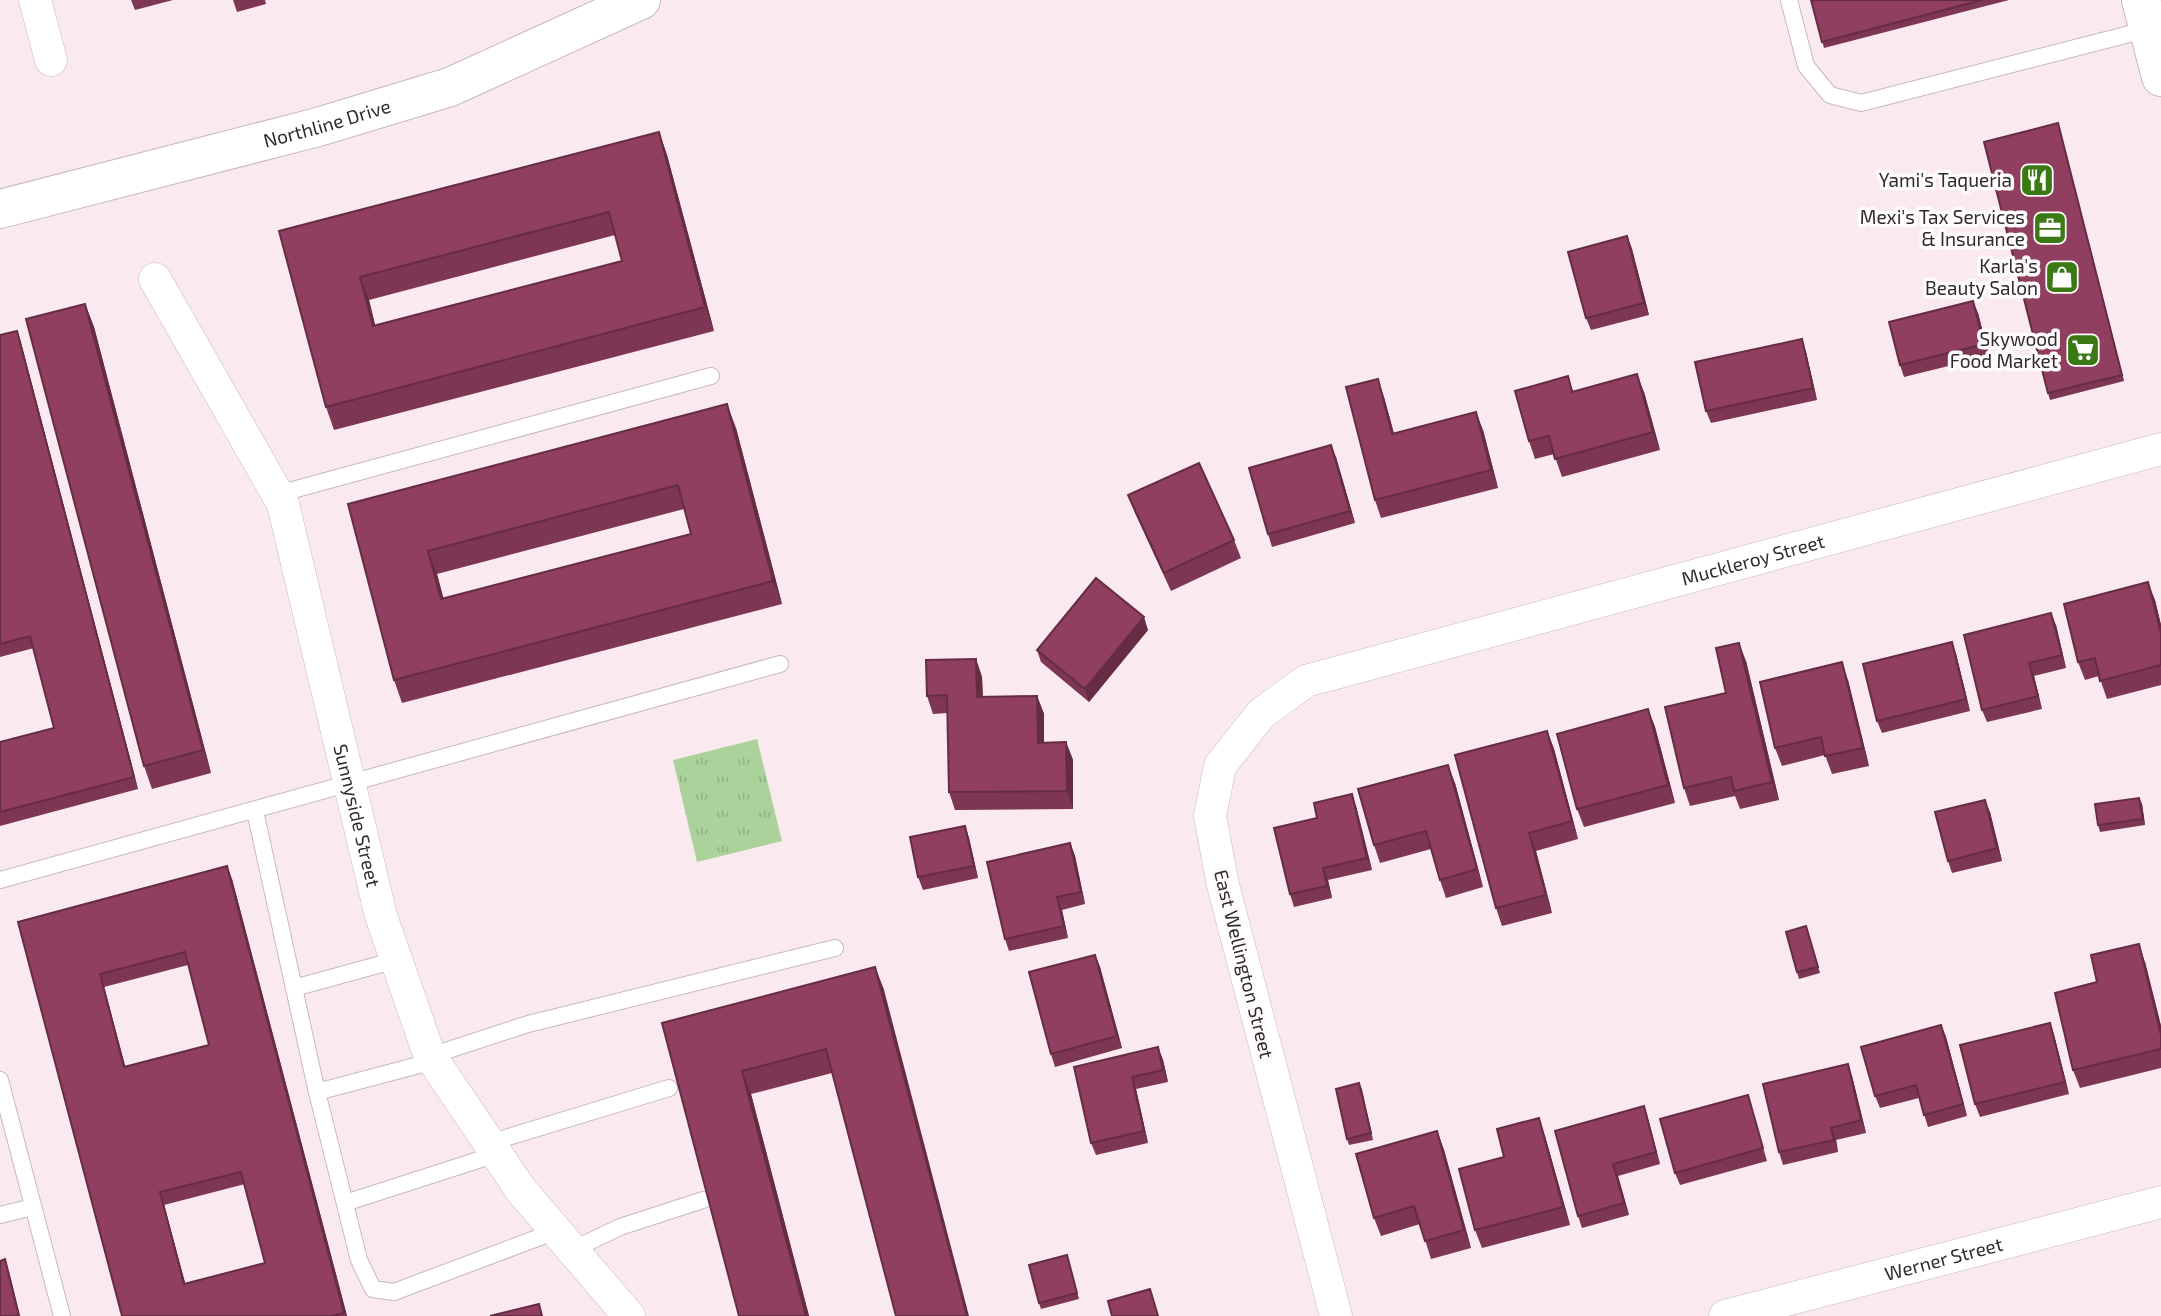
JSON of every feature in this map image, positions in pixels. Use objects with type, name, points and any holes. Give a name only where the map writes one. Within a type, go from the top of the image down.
[{"type":"street","points":[[36,0],[51,60]]},
{"type":"street","name":"Northline Drive","points":[[0,209],[318,127],[450,87],[641,0]]},
{"type":"street","points":[[2145,15],[2161,77]]},
{"type":"street","name":"Sunnyside Street","points":[[155,279],[283,505],[381,916],[432,1059],[521,1190],[629,1316]]},
{"type":"street","name":"Muckleroy Street","points":[[1343,672],[2161,450]]},
{"type":"street","name":"East Wellington Street","points":[[1336,1316],[1223,885],[1210,816],[1220,766],[1261,714],[1306,681],[1343,672]]},
{"type":"street","name":"Werner Street","points":[[1725,1316],[2161,1202]]},
{"type":"lane","points":[[1789,0],[1806,66],[1830,94],[1861,103],[2145,15]]},
{"type":"lane","points":[[278,494],[711,376]]},
{"type":"lane","points":[[0,880],[780,664]]},
{"type":"lane","points":[[255,811],[317,1092],[359,1261],[373,1289],[394,1292],[564,1240],[620,1227],[703,1200]]},
{"type":"lane","points":[[317,1092],[432,1059],[528,1024],[835,948]]},
{"type":"lane","points":[[294,988],[396,960]]},
{"type":"lane","points":[[0,1080],[62,1316]]},
{"type":"lane","points":[[345,1203],[493,1148],[669,1088]]},
{"type":"lane","points":[[0,1215],[33,1207]]},
{"type":"green space","points":[[757,739],[782,841],[697,862],[673,760]]},
{"type":"building","points":[[1811,0],[1982,0],[1822,42]]},
{"type":"building","points":[[2058,123],[2122,375],[2048,393],[1984,142]]},
{"type":"building","points":[[659,132],[705,307],[326,407],[279,231]],"holes":[[[609,212],[622,261],[373,326],[360,277]]]},
{"type":"building","points":[[1627,236],[1644,303],[1586,318],[1568,252]]},
{"type":"building","points":[[1973,301],[1984,344],[1900,365],[1889,322]]},
{"type":"building","points":[[85,304],[203,750],[144,766],[26,319]]},
{"type":"building","points":[[17,331],[134,777],[0,812],[0,742],[54,728],[30,636],[0,644],[0,335]]},
{"type":"building","points":[[1802,339],[1813,388],[1706,411],[1695,362]]},
{"type":"building","points":[[1637,374],[1653,432],[1555,459],[1549,436],[1529,441],[1515,391],[1568,376],[1572,392]]},
{"type":"building","points":[[1378,379],[1392,434],[1476,412],[1491,470],[1375,500],[1346,387]]},
{"type":"building","points":[[727,404],[773,581],[394,680],[348,504]],"holes":[[[678,485],[691,534],[441,599],[428,551]]]},
{"type":"building","points":[[1331,445],[1350,511],[1268,534],[1249,468]]},
{"type":"building","points":[[1199,463],[1234,540],[1164,573],[1128,495]]},
{"type":"building","points":[[1096,578],[1144,617],[1085,689],[1037,650]]},
{"type":"building","points":[[2148,582],[2161,633],[2161,665],[2100,681],[2095,658],[2078,662],[2064,604]]},
{"type":"building","points":[[2051,613],[2062,655],[2029,663],[2038,696],[1982,710],[1964,635]]},
{"type":"building","points":[[1952,642],[1966,699],[1877,721],[1863,664]]},
{"type":"building","points":[[1739,643],[1772,782],[1734,791],[1731,777],[1684,788],[1665,707],[1726,693],[1716,648]]},
{"type":"building","points":[[976,659],[977,697],[1037,696],[1038,743],[1066,742],[1067,791],[949,792],[947,695],[927,696],[926,660]]},
{"type":"building","points":[[1842,662],[1863,748],[1825,756],[1821,737],[1775,748],[1760,682]]},
{"type":"building","points":[[1648,709],[1668,785],[1577,809],[1557,734]]},
{"type":"building","points":[[1547,731],[1572,821],[1529,833],[1546,895],[1496,908],[1455,755]]},
{"type":"building","points":[[1448,765],[1477,869],[1440,880],[1426,831],[1374,845],[1358,789]]},
{"type":"building","points":[[1352,794],[1367,858],[1323,868],[1327,886],[1290,894],[1274,828],[1317,818],[1314,803]]},
{"type":"building","points":[[2139,798],[2143,819],[2098,825],[2095,804]]},
{"type":"building","points":[[1985,800],[1997,848],[1948,861],[1935,812]]},
{"type":"building","points":[[965,826],[974,866],[918,877],[910,837]]},
{"type":"building","points":[[1070,843],[1081,892],[1057,897],[1064,926],[1005,939],[987,862]]},
{"type":"building","points":[[227,866],[344,1313],[332,1316],[122,1316],[18,922]],"holes":[[[185,952],[209,1045],[124,1067],[100,974]],[[241,1172],[265,1263],[184,1284],[160,1192]]]},
{"type":"building","points":[[1806,926],[1818,967],[1797,972],[1786,932]]},
{"type":"building","points":[[2139,944],[2161,1035],[2161,1049],[2073,1070],[2055,993],[2097,982],[2091,955]]},
{"type":"building","points":[[1095,955],[1117,1036],[1051,1054],[1029,972]]},
{"type":"building","points":[[875,967],[967,1316],[896,1316],[826,1049],[742,1071],[806,1316],[739,1316],[662,1023]]},
{"type":"building","points":[[2050,1023],[2065,1082],[1975,1104],[1960,1045]]},
{"type":"building","points":[[1941,1025],[1963,1104],[1924,1115],[1916,1085],[1875,1096],[1861,1047]]},
{"type":"building","points":[[1158,1047],[1163,1070],[1132,1077],[1144,1131],[1091,1143],[1074,1067]]},
{"type":"building","points":[[1848,1064],[1861,1120],[1831,1128],[1834,1140],[1779,1152],[1763,1084]]},
{"type":"building","points":[[1359,1083],[1371,1133],[1347,1139],[1336,1089]]},
{"type":"building","points":[[1748,1095],[1763,1148],[1675,1173],[1660,1119]]},
{"type":"building","points":[[1644,1106],[1656,1152],[1613,1164],[1624,1203],[1578,1216],[1555,1131]]},
{"type":"building","points":[[1539,1118],[1563,1207],[1475,1230],[1459,1169],[1504,1157],[1497,1129]]},
{"type":"building","points":[[1437,1131],[1464,1230],[1425,1241],[1414,1206],[1374,1218],[1356,1154]]},
{"type":"building","points":[[1067,1255],[1077,1293],[1039,1303],[1029,1265]]},
{"type":"building","points":[[5,1259],[19,1316],[0,1316],[0,1261]]},
{"type":"building","points":[[1150,1289],[1158,1316],[1112,1316],[1108,1301]]},
{"type":"building","points":[[539,1304],[542,1316],[490,1316]]},
{"type":"place","name":"Yami's Taqueria","points":[[2037,180]]},
{"type":"place","name":"Mexi's Tax Services & Insurance","points":[[2050,228]]},
{"type":"place","name":"Karla's Beauty Salon","points":[[2062,277]]},
{"type":"place","name":"Skywood Food Market","points":[[2083,350]]}]
